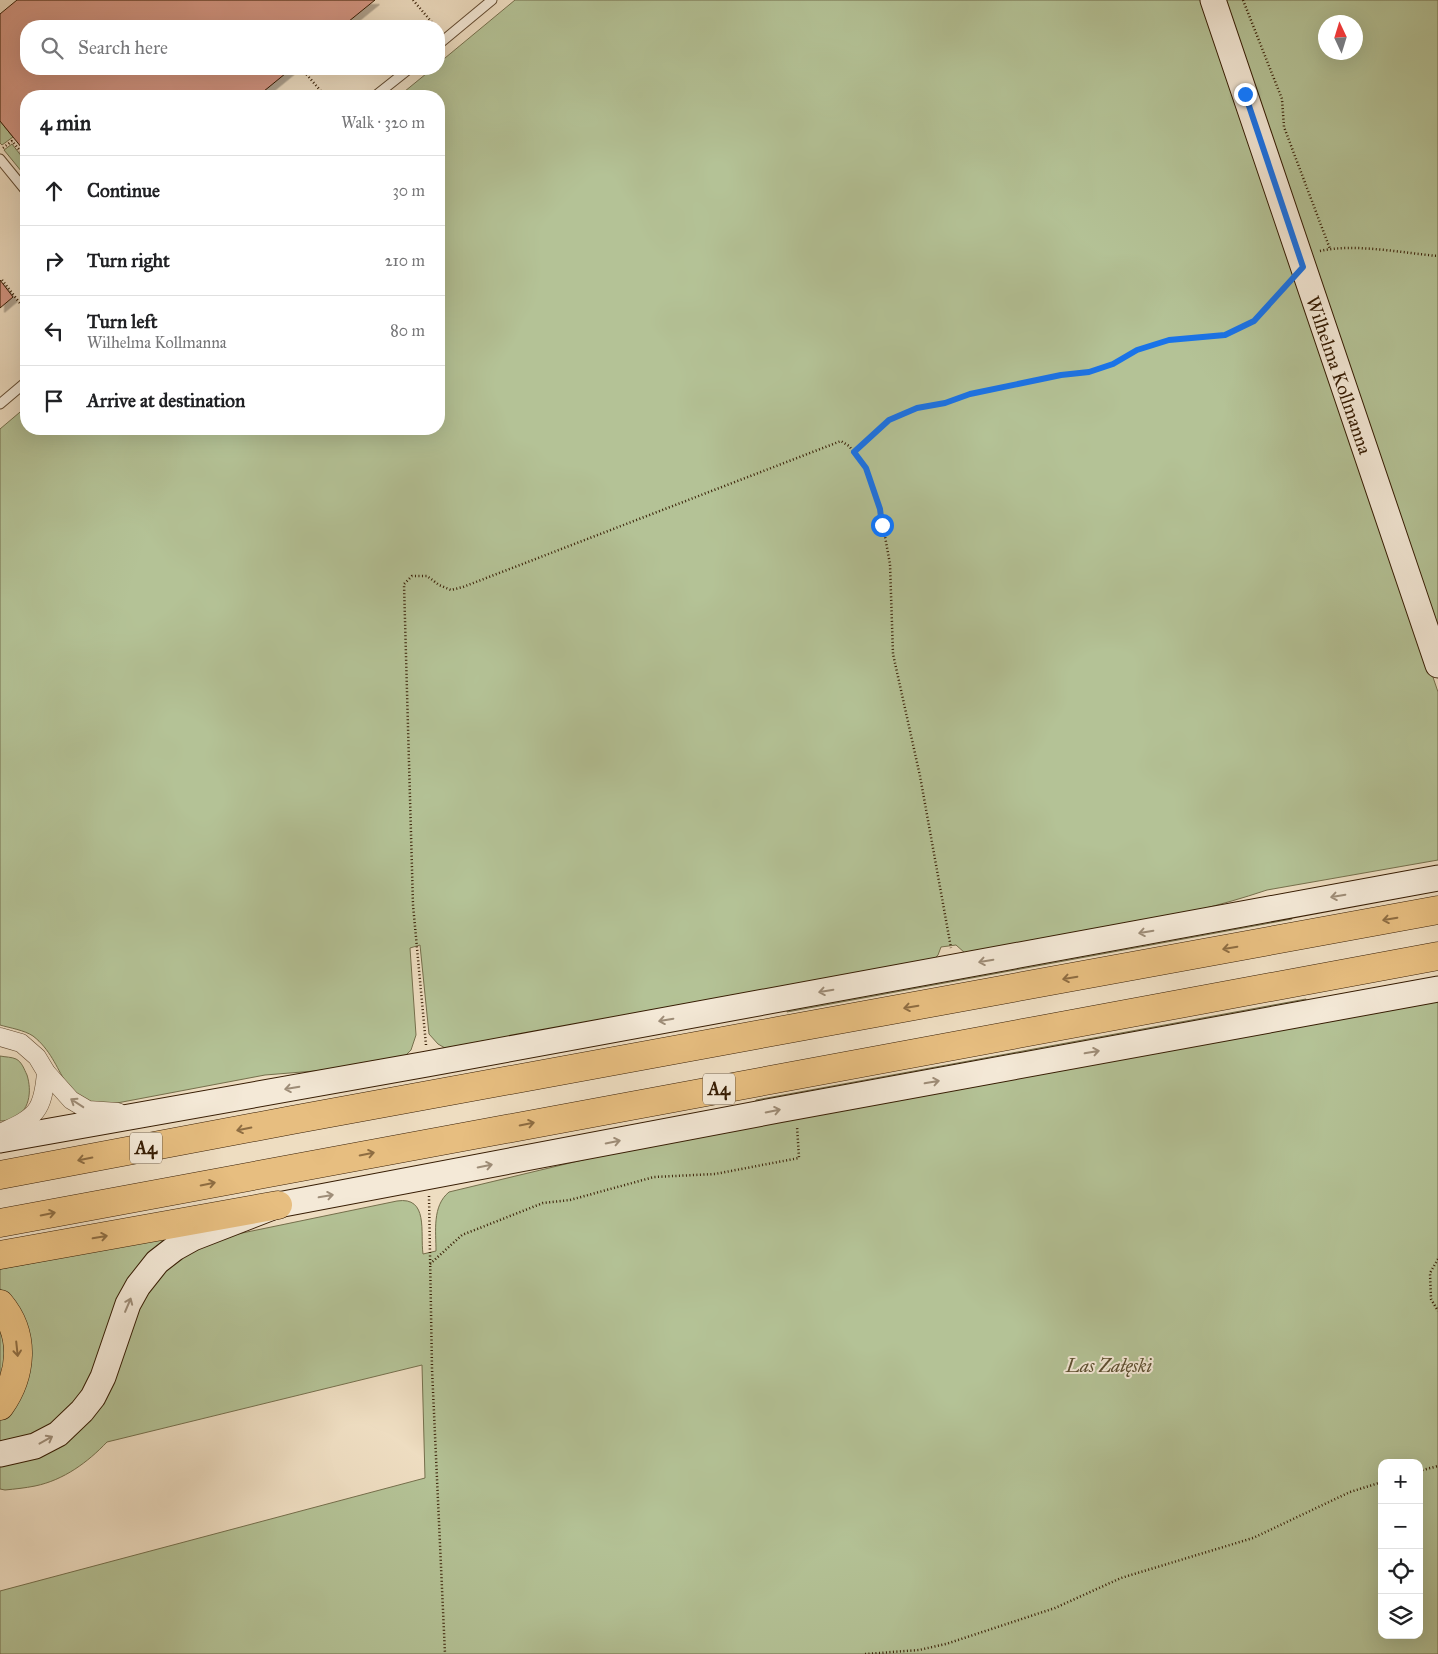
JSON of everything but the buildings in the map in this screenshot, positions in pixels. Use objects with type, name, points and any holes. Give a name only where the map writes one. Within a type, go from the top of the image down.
[{"type":"highway","name":"A4","points":[[0,1175],[1438,910]]},
{"type":"highway","name":"A4","points":[[0,1222],[1438,956]]},
{"type":"highway","points":[[0,1255],[278,1205]]},
{"type":"highway","points":[[0,1304],[12,1324],[18,1344],[18,1366],[13,1382],[0,1406]]},
{"type":"street","name":"Wilhelma Kollmanna","points":[[1213,0],[1438,665]]},
{"type":"street","points":[[0,1140],[427,1064],[1438,878]]},
{"type":"street","points":[[0,1454],[36,1446],[58,1434],[82,1411],[93,1397],[103,1377],[128,1304],[138,1286],[157,1262],[194,1238],[278,1205],[1438,988]]},
{"type":"street","points":[[0,1037],[21,1043],[37,1057],[46,1072],[71,1100],[88,1110],[141,1114]]},
{"type":"street","points":[[0,1133],[19,1124],[37,1112],[45,1092],[46,1072]]},
{"type":"lane","points":[[445,39],[492,0]]},
{"type":"lane","points":[[382,90],[401,75]]},
{"type":"lane","points":[[0,159],[20,184]]},
{"type":"lane","points":[[0,404],[20,387]]},
{"type":"path","points":[[413,0],[430,20]]},
{"type":"path","points":[[1243,0],[1282,100],[1284,127],[1330,250]]},
{"type":"path","points":[[307,75],[320,90]]},
{"type":"path","points":[[1,149],[12,141],[20,151]]},
{"type":"path","points":[[854,452],[889,420],[917,408],[945,403],[970,394],[1061,375],[1089,372],[1113,364],[1137,350],[1169,340],[1225,335],[1254,321],[1303,267],[1314,252],[1367,249],[1438,256]]},
{"type":"path","points":[[2,280],[20,303]]},
{"type":"path","points":[[427,1064],[413,905],[404,584],[412,576],[427,576],[439,585],[451,590],[463,587],[840,441],[849,446],[866,468],[880,509],[890,564],[893,654],[920,776],[954,967]]},
{"type":"path","points":[[430,1264],[462,1235],[543,1203],[570,1200],[654,1177],[715,1174],[799,1158],[796,1120]]},
{"type":"path","points":[[430,1212],[433,1379],[445,1654]]},
{"type":"path","points":[[1438,1258],[1430,1273],[1431,1299],[1438,1312]]},
{"type":"path","points":[[1423,1470],[1438,1466]]},
{"type":"path","points":[[865,1654],[919,1650],[946,1644],[1055,1608],[1121,1578],[1253,1538],[1350,1492],[1378,1483]]},
{"type":"green space","points":[[515,0],[1204,0],[1438,692],[1438,860],[1267,890],[1155,920],[1079,934],[965,953],[956,945],[941,947],[938,955],[933,960],[445,1048],[438,1044],[429,1034],[420,945],[410,948],[416,1035],[411,1050],[402,1059],[364,1067],[265,1075],[117,1103],[98,1103],[83,1099],[73,1092],[44,1047],[33,1036],[0,1025],[0,429],[20,412],[20,435],[445,435],[445,90],[406,90],[425,75],[445,75],[445,58]]},
{"type":"green space","points":[[1223,0],[1438,0],[1438,640]]},
{"type":"green space","points":[[0,121],[13,137],[2,145],[0,143]]},
{"type":"green space","points":[[12,144],[20,154],[20,170],[4,150]]},
{"type":"green space","points":[[1291,914],[1292,919],[787,1012],[787,1006]]},
{"type":"green space","name":"Las Załęski","points":[[1438,997],[1438,1654],[0,1654],[0,1591],[425,1478],[422,1365],[107,1442],[84,1463],[66,1475],[31,1487],[0,1489],[0,1465],[47,1452],[159,1275],[175,1260],[223,1237],[397,1201],[407,1201],[414,1204],[418,1210],[421,1218],[423,1254],[436,1251],[437,1212],[440,1204],[449,1192],[620,1151]]},
{"type":"green space","points":[[1306,999],[1306,1004],[754,1106],[756,1100]]},
{"type":"green space","points":[[0,1056],[18,1060],[23,1066],[29,1081],[28,1100],[23,1111],[18,1116],[4,1121],[0,1121]]},
{"type":"green space","points":[[167,1238],[89,1385],[45,1433],[0,1445],[0,1420],[7,1413],[5,1293],[0,1289],[0,1269]]},
{"type":"green space","points":[[0,1323],[9,1349],[0,1390]]},
{"type":"route","points":[[882,525],[876,494],[866,468],[854,452],[889,420],[917,408],[945,403],[970,394],[1061,375],[1089,372],[1113,364],[1137,350],[1169,340],[1225,335],[1254,321],[1303,267],[1245,94]]}]
